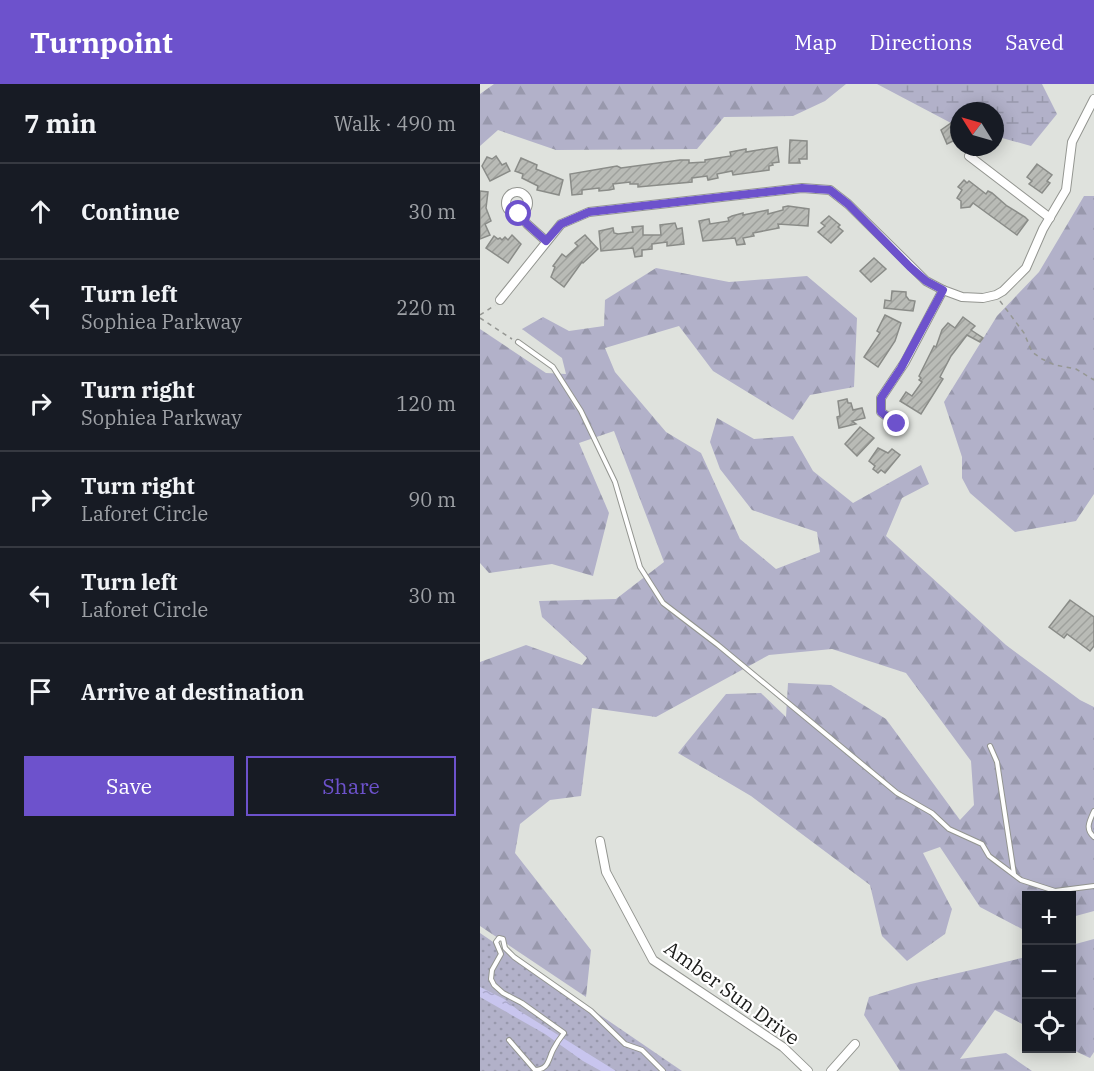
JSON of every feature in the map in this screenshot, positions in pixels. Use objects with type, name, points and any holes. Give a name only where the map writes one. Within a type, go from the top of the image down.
[{"type":"street","points":[[500,300],[561,224],[589,212],[802,188],[830,190],[848,204],[926,281],[962,297],[996,295],[1004,291],[1026,268],[1066,190],[1072,142],[1094,99]]},
{"type":"street","points":[[969,156],[1050,218]]},
{"type":"street","points":[[519,214],[546,241]]},
{"type":"street","points":[[897,424],[881,412],[881,398],[901,368],[943,290]]},
{"type":"street","name":"Amber Sun Drive","points":[[600,841],[606,872],[653,960],[783,1047],[808,1071]]},
{"type":"street","points":[[831,1071],[855,1044]]},
{"type":"lane","points":[[518,342],[553,367],[581,411],[615,482],[640,567],[663,603],[718,645],[897,793],[932,813],[950,829],[982,844],[989,856],[1021,880],[1055,891],[1094,886]]},
{"type":"lane","points":[[990,746],[997,762],[1014,874]]},
{"type":"lane","points":[[1094,811],[1088,827],[1094,837]]},
{"type":"lane","points":[[509,1040],[535,1070],[543,1069],[564,1033],[522,1003],[508,997],[494,985],[491,979],[492,970],[501,954],[497,939],[503,939],[505,948],[510,954],[591,1011],[625,1044],[642,1050],[663,1071]]},
{"type":"path","points":[[996,295],[1024,333],[1032,352],[1055,365],[1076,369],[1094,380]]},
{"type":"path","points":[[500,300],[480,316],[518,342]]},
{"type":"green space","points":[[494,84],[846,84],[825,101],[793,116],[724,117],[697,149],[556,150],[498,130],[480,146],[480,94]]},
{"type":"green space","points":[[877,84],[1042,84],[1057,114],[1031,146],[1004,138],[1004,102],[950,102],[950,122]]},
{"type":"green space","points":[[1084,196],[1094,196],[1094,494],[1076,521],[1015,532],[970,493],[962,478],[962,457],[944,402],[997,316],[1039,272]]},
{"type":"green space","points":[[656,268],[729,282],[807,276],[857,318],[854,387],[810,395],[793,420],[713,371],[679,326],[605,348],[615,372],[666,432],[701,453],[740,539],[776,569],[820,552],[817,532],[752,510],[720,469],[710,442],[717,418],[754,439],[793,436],[813,471],[853,503],[921,465],[929,484],[902,498],[886,536],[1006,645],[1080,700],[1094,707],[1094,911],[1076,916],[1076,891],[1022,891],[1022,929],[980,907],[940,847],[923,853],[952,909],[945,934],[907,961],[882,936],[870,885],[751,796],[678,753],[726,694],[761,693],[786,717],[788,683],[831,685],[886,719],[960,820],[974,805],[971,761],[906,673],[832,649],[769,655],[656,717],[592,708],[581,796],[550,800],[520,824],[515,853],[591,950],[586,997],[480,926],[480,662],[526,645],[582,665],[587,658],[542,617],[539,601],[616,599],[664,562],[614,431],[579,443],[609,513],[593,576],[552,564],[489,573],[480,563],[480,329],[546,373],[566,374],[562,358],[522,329],[543,317],[569,331],[604,326],[605,300]]},
{"type":"green space","points":[[480,933],[682,1071],[480,1071]]},
{"type":"green space","points":[[1094,939],[1094,1052],[1090,1058],[1076,1051],[1076,944]]},
{"type":"green space","points":[[1022,958],[1022,1024],[995,1010],[960,1059],[1006,1053],[1032,1071],[900,1071],[864,1015],[869,997],[911,984]]},
{"type":"water","points":[[480,987],[504,999],[616,1071],[601,1071],[583,1061],[545,1034],[480,997]]},
{"type":"building","points":[[950,124],[950,142],[947,144],[941,130]]},
{"type":"building","points":[[790,140],[807,141],[807,159],[799,159],[800,163],[789,163]]},
{"type":"building","points":[[777,147],[779,162],[772,163],[769,170],[733,175],[732,171],[717,174],[718,178],[708,180],[707,176],[692,178],[692,182],[638,187],[638,184],[630,184],[630,182],[613,184],[614,189],[582,190],[582,194],[572,195],[570,174],[617,166],[621,168],[680,160],[689,160],[689,163],[705,162],[705,160],[731,156],[730,152]]},
{"type":"building","points":[[496,156],[502,165],[506,163],[510,171],[490,181],[482,166],[487,157],[492,159]]},
{"type":"building","points":[[521,158],[537,165],[536,169],[563,180],[559,195],[537,190],[538,186],[522,178],[523,174],[515,171]]},
{"type":"building","points":[[1037,164],[1052,175],[1047,181],[1050,183],[1042,193],[1029,184],[1032,181],[1027,177]]},
{"type":"building","points":[[964,180],[967,183],[969,181],[986,194],[988,191],[992,193],[1028,220],[1017,235],[973,203],[970,207],[961,208],[961,201],[957,198],[962,190],[958,187]]},
{"type":"building","points":[[480,191],[488,192],[486,208],[491,221],[485,224],[490,235],[480,239]]},
{"type":"building","points":[[783,207],[809,209],[808,226],[778,224],[779,228],[753,233],[754,236],[743,238],[745,244],[737,245],[735,238],[703,241],[699,221],[709,219],[710,224],[729,221],[728,218],[743,213],[743,215],[768,210],[768,214],[783,210]]},
{"type":"building","points":[[829,216],[840,225],[838,227],[843,231],[831,243],[818,232],[825,226],[821,223]]},
{"type":"building","points":[[675,223],[677,229],[682,228],[684,244],[667,246],[667,242],[652,244],[652,249],[642,250],[642,256],[635,257],[633,248],[601,251],[599,231],[613,228],[614,233],[618,234],[633,232],[632,227],[643,226],[643,235],[661,235],[660,225]]},
{"type":"building","points":[[512,235],[521,244],[508,263],[486,248],[494,236],[502,240],[505,237],[508,240]]},
{"type":"building","points":[[585,235],[598,249],[582,262],[564,287],[551,277],[555,267],[553,266],[562,254],[566,257],[578,246],[575,243]]},
{"type":"building","points":[[874,258],[886,269],[871,282],[860,271]]},
{"type":"building","points":[[892,291],[906,292],[909,300],[915,301],[913,311],[884,308],[885,300],[891,301]]},
{"type":"building","points":[[885,315],[901,323],[895,341],[878,367],[864,357],[880,333],[877,331]]},
{"type":"building","points":[[963,317],[975,326],[971,330],[983,338],[980,342],[967,335],[951,356],[940,377],[943,379],[921,414],[900,401],[906,392],[912,396],[922,382],[919,376],[934,346],[936,347],[942,330],[948,323],[955,328]]},
{"type":"building","points":[[847,399],[853,410],[862,408],[865,418],[852,421],[856,424],[839,428],[838,401]]},
{"type":"building","points":[[860,427],[874,438],[857,456],[845,444]]},
{"type":"building","points":[[878,448],[888,453],[892,449],[900,455],[885,473],[881,470],[878,473],[869,461]]},
{"type":"building","points":[[1070,600],[1094,617],[1094,646],[1090,651],[1067,634],[1064,638],[1049,627]]},
{"type":"route","points":[[519,214],[546,241],[561,224],[589,212],[802,188],[830,190],[848,204],[910,267],[926,281],[943,290],[901,368],[881,398],[879,406],[881,412],[897,424]]}]
